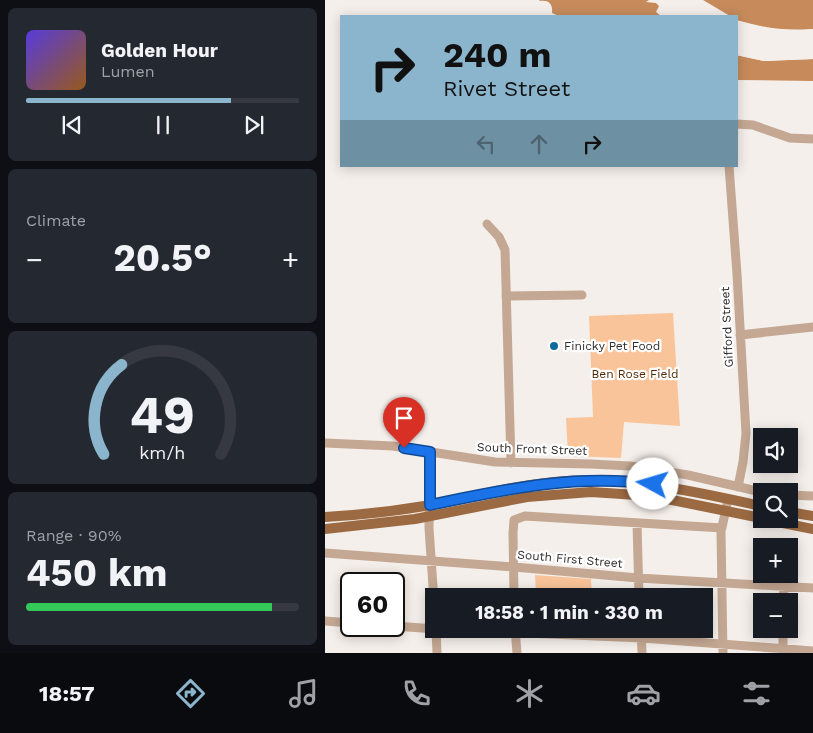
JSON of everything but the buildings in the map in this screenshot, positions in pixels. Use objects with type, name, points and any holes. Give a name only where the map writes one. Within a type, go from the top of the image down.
[{"type":"main road","points":[[325,517],[430,505],[522,486],[591,480],[653,484],[753,504]]},
{"type":"main road","points":[[325,529],[388,523],[527,497],[591,492],[652,496],[753,517]]},
{"type":"main road","points":[[798,514],[813,516]]},
{"type":"main road","points":[[798,526],[813,529]]},
{"type":"street","points":[[738,124],[753,125],[790,138],[813,139]]},
{"type":"street","name":"Gifford Street","points":[[729,167],[746,433],[738,486]]},
{"type":"street","points":[[487,224],[499,237],[505,250],[511,463]]},
{"type":"street","points":[[506,296],[582,294]]},
{"type":"street","points":[[740,335],[813,327]]},
{"type":"street","name":"South Front Street","points":[[325,443],[382,445],[474,460],[511,463],[630,466],[671,472],[753,490]]},
{"type":"street","points":[[430,452],[429,516],[433,588]]},
{"type":"street","points":[[798,495],[813,496]]},
{"type":"street","points":[[723,649],[722,528],[728,499]]},
{"type":"street","points":[[514,588],[513,532],[515,520],[525,516],[722,528]]},
{"type":"street","points":[[637,524],[639,588]]},
{"type":"street","name":"South First Street","points":[[325,553],[638,578],[813,588]]},
{"type":"street","points":[[783,586],[783,593]]},
{"type":"street","points":[[325,621],[340,622]]},
{"type":"street","points":[[405,627],[425,628]]},
{"type":"street","points":[[436,638],[437,653]]},
{"type":"street","points":[[516,638],[517,653]]},
{"type":"street","points":[[641,638],[642,653]]},
{"type":"street","points":[[663,638],[723,649],[813,651]]},
{"type":"street","points":[[783,638],[783,649]]},
{"type":"green space","name":"Ben Rose Field","points":[[673,313],[680,426],[624,422],[621,458],[568,456],[566,418],[593,417],[589,316]]},
{"type":"green space","points":[[535,575],[591,579],[592,588],[536,588]]},
{"type":"shaded area","points":[[649,0],[646,2],[656,3],[659,6],[656,12],[660,15],[557,15],[552,13],[550,3],[540,1]]},
{"type":"shaded area","points":[[703,0],[813,0],[813,29],[792,30],[765,27],[738,21],[738,15],[728,15]]},
{"type":"shaded area","points":[[738,55],[764,61],[813,59],[813,81],[738,80]]},
{"type":"pier","points":[[738,21],[764,28],[789,31],[813,29],[813,31],[789,33],[763,30],[738,24]]},
{"type":"pier","points":[[738,53],[764,59],[813,56],[813,59],[764,61],[738,55]]},
{"type":"place","name":"Finicky Pet Food","points":[[554,346]]},
{"type":"route","points":[[404,448],[430,452],[430,505],[522,486],[555,482],[604,480],[653,484]]}]
